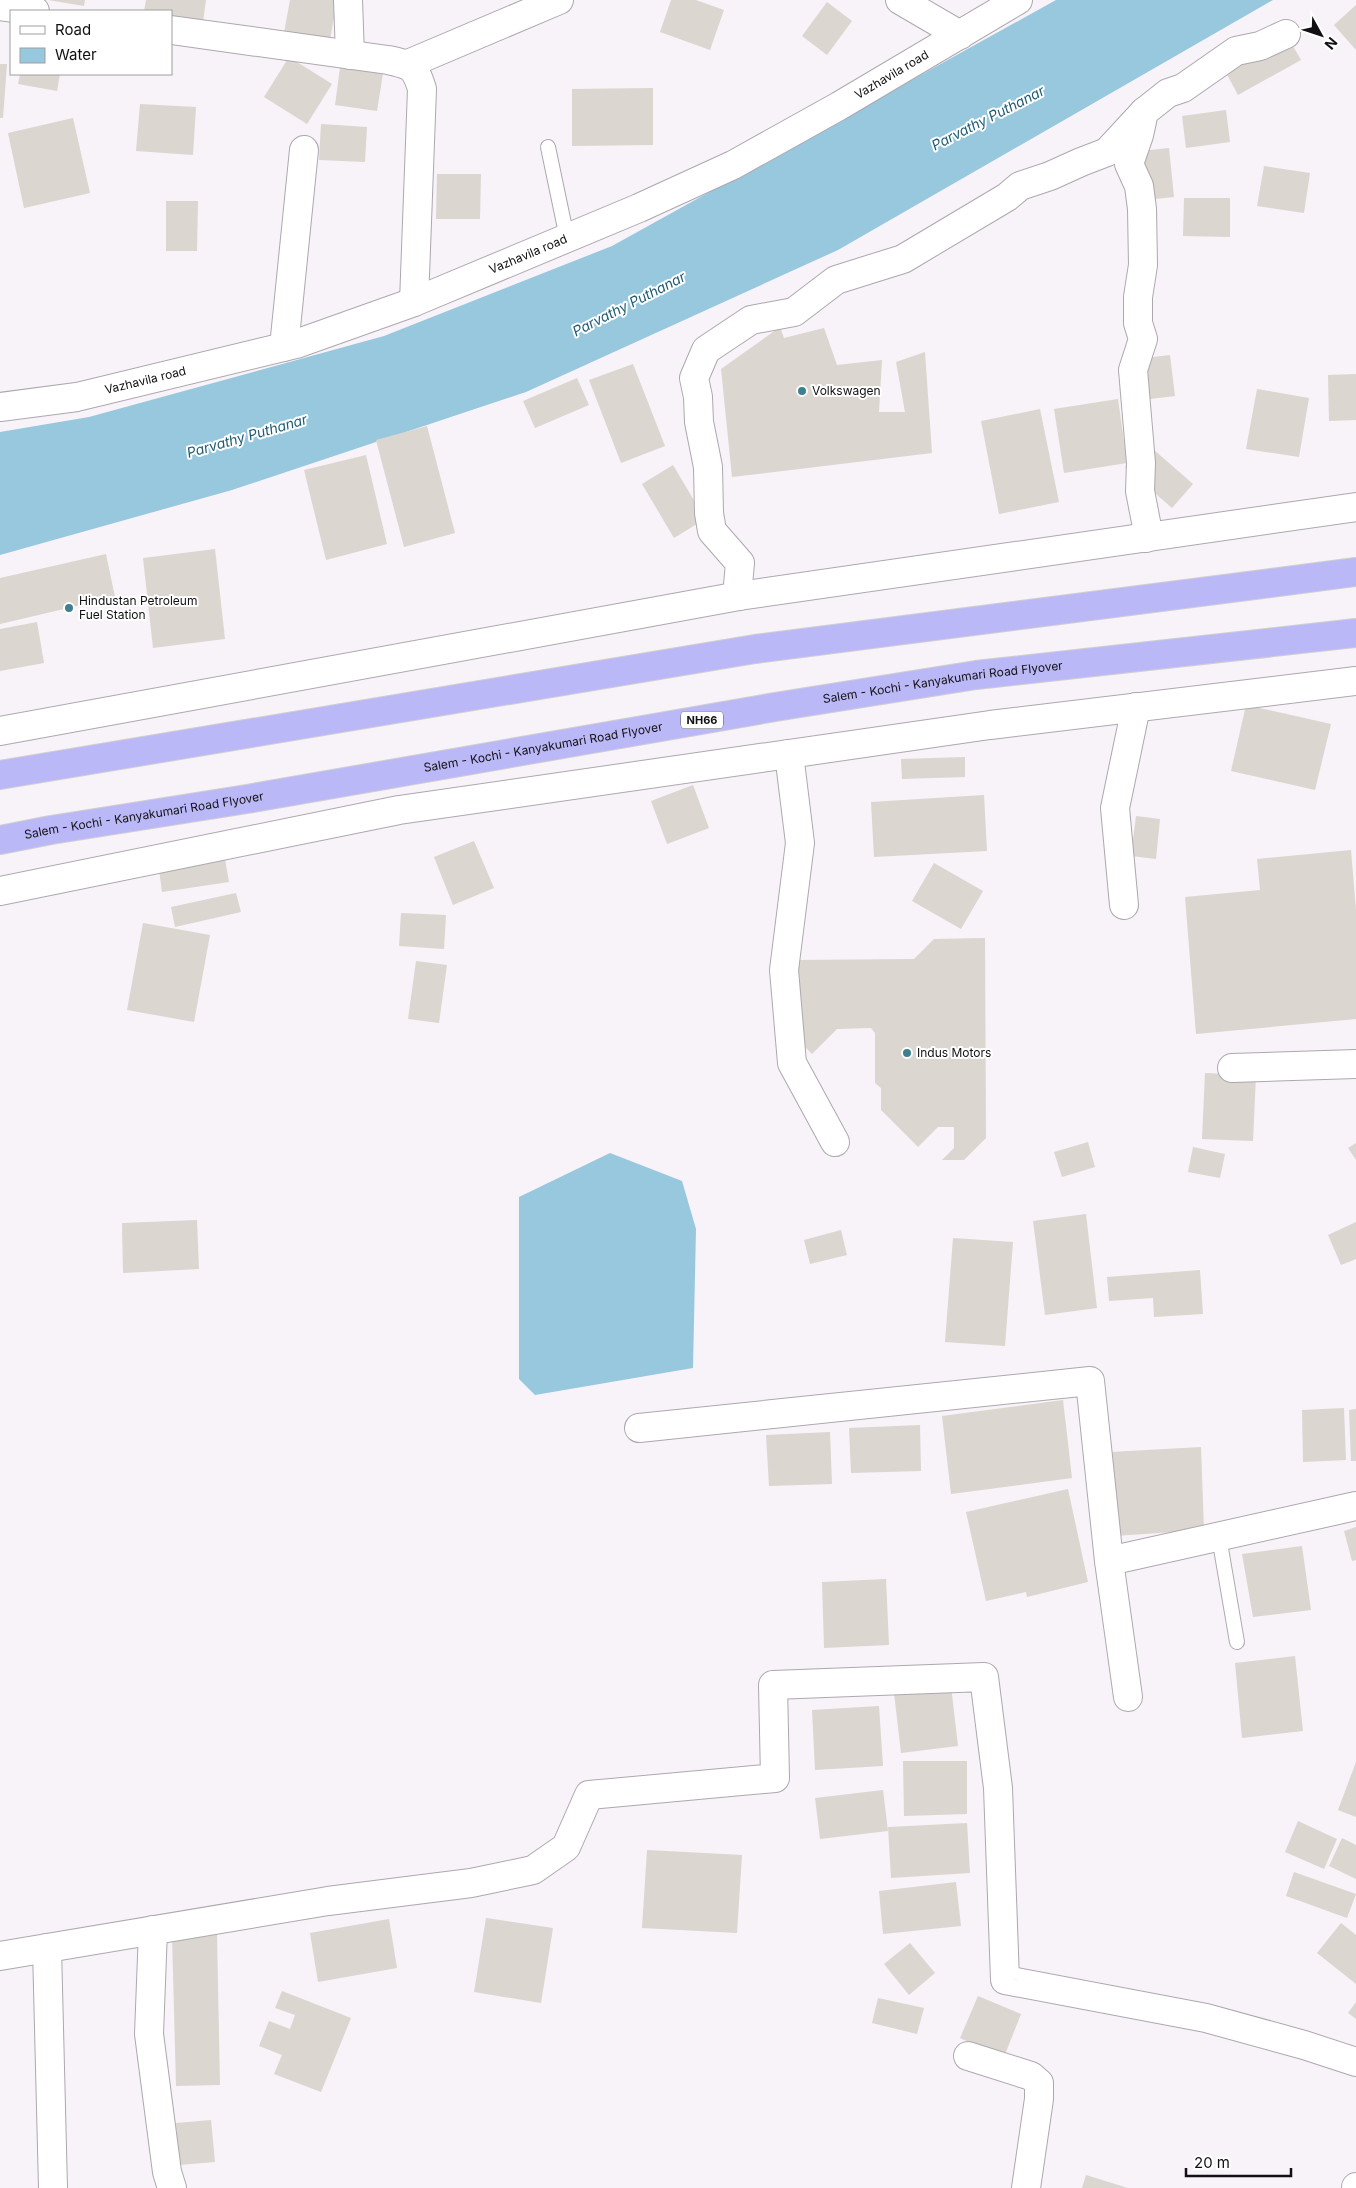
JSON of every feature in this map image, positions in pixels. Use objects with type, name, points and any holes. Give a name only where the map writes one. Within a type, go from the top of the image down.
[{"type":"highway","points":[[0,775],[755,649],[1356,572]]},
{"type":"highway","name":"Salem - Kochi - Kanyakumari Road Flyover","points":[[0,840],[775,707],[976,675],[1356,633]]},
{"type":"street","points":[[348,0],[350,55]]},
{"type":"street","points":[[172,30],[408,64],[559,0]]},
{"type":"street","points":[[900,0],[960,35]]},
{"type":"street","name":"Vazhavila road","points":[[0,407],[77,396],[284,347],[414,302],[567,238],[733,165],[1018,0]]},
{"type":"street","points":[[0,6],[28,10]]},
{"type":"street","points":[[739,596],[740,563],[712,531],[709,513],[708,467],[699,422],[698,397],[694,378],[706,350],[751,320],[794,312],[836,280],[902,259],[1007,197],[1020,186],[1050,176],[1106,152],[1144,112],[1168,93],[1183,88],[1236,50],[1260,46],[1286,34]]},
{"type":"street","points":[[408,64],[418,74],[422,89],[414,302]]},
{"type":"street","points":[[1144,112],[1139,135],[1129,164],[1139,186],[1142,209],[1143,264],[1138,297],[1138,323],[1143,339],[1134,370],[1142,463],[1140,491],[1147,527],[1146,538]]},
{"type":"street","points":[[284,347],[304,150]]},
{"type":"street","points":[[0,731],[739,596],[1356,507]]},
{"type":"street","points":[[0,891],[399,810],[990,725],[1356,681]]},
{"type":"street","points":[[1124,905],[1115,808],[1136,707]]},
{"type":"street","points":[[789,754],[800,843],[784,970],[792,1063],[835,1142]]},
{"type":"street","points":[[1232,1068],[1356,1064]]},
{"type":"street","points":[[639,1428],[1090,1381],[1109,1561],[1128,1698]]},
{"type":"street","points":[[1109,1561],[1356,1506]]},
{"type":"street","points":[[0,1956],[328,1901],[471,1883],[534,1870],[566,1847],[589,1795],[775,1778],[773,1685],[984,1677],[998,1788],[1005,1980],[1206,2018],[1304,2044],[1356,2062]]},
{"type":"street","points":[[153,1930],[149,2034],[167,2172],[172,2188]]},
{"type":"street","points":[[47,1948],[53,2188]]},
{"type":"street","points":[[968,2056],[1031,2076],[1039,2083],[1039,2099],[1026,2188]]},
{"type":"lane","points":[[548,147],[567,238]]},
{"type":"lane","points":[[1219,1537],[1236,1642]]},
{"type":"water","name":"Parvathy Puthanar","points":[[1056,0],[1273,0],[838,250],[526,392],[232,490],[0,555],[0,432],[89,417],[384,336],[612,246]]},
{"type":"water","points":[[610,1153],[682,1181],[696,1229],[693,1368],[535,1395],[519,1379],[519,1197]]},
{"type":"building","points":[[48,0],[85,0],[84,6]]},
{"type":"building","points":[[146,0],[206,0],[202,29],[172,24],[172,10],[144,10]]},
{"type":"building","points":[[290,0],[337,0],[329,46],[283,38]]},
{"type":"building","points":[[671,0],[696,0],[724,10],[710,50],[660,32]]},
{"type":"building","points":[[827,2],[852,21],[827,55],[802,36]]},
{"type":"building","points":[[1356,5],[1356,50],[1334,25]]},
{"type":"building","points":[[1286,34],[1301,60],[1238,95],[1224,69]]},
{"type":"building","points":[[289,57],[332,84],[307,124],[264,97]]},
{"type":"building","points":[[341,60],[384,67],[377,111],[335,105]]},
{"type":"building","points":[[0,64],[7,64],[3,118],[0,118]]},
{"type":"building","points":[[20,75],[60,75],[57,91],[18,84]]},
{"type":"building","points":[[653,88],[653,145],[572,146],[572,89]]},
{"type":"building","points":[[140,104],[196,107],[193,155],[136,151]]},
{"type":"building","points":[[1226,110],[1230,142],[1186,148],[1182,116]]},
{"type":"building","points":[[73,118],[90,193],[24,208],[8,133]]},
{"type":"building","points":[[321,124],[367,127],[365,162],[319,160]]},
{"type":"building","points":[[1169,148],[1174,197],[1127,202],[1122,153]]},
{"type":"building","points":[[1264,166],[1310,173],[1304,213],[1257,206]]},
{"type":"building","points":[[437,174],[481,174],[480,219],[436,219]]},
{"type":"building","points":[[1184,198],[1230,198],[1230,237],[1183,236]]},
{"type":"building","points":[[166,201],[198,201],[197,251],[166,251]]},
{"type":"building","name":"Volkswagen","points":[[780,327],[784,338],[824,328],[837,365],[882,360],[879,412],[905,412],[896,362],[925,352],[932,453],[732,477],[721,369]]},
{"type":"building","points":[[1170,355],[1175,396],[1134,401],[1129,360]]},
{"type":"building","points":[[633,364],[665,446],[621,463],[589,380]]},
{"type":"building","points":[[1356,374],[1356,420],[1329,421],[1328,375]]},
{"type":"building","points":[[577,378],[589,405],[535,428],[523,401]]},
{"type":"building","points":[[1257,389],[1309,398],[1299,457],[1246,449]]},
{"type":"building","points":[[1118,399],[1127,463],[1064,473],[1054,409]]},
{"type":"building","points":[[1040,409],[1059,502],[999,514],[981,421]]},
{"type":"building","points":[[427,426],[455,533],[404,547],[376,440]]},
{"type":"building","points":[[1146,443],[1193,484],[1172,508],[1125,467]]},
{"type":"building","points":[[366,455],[387,544],[326,560],[304,470]]},
{"type":"building","points":[[673,465],[705,519],[674,538],[642,484]]},
{"type":"building","points":[[215,549],[225,639],[153,648],[143,558]]},
{"type":"building","points":[[106,554],[115,597],[0,624],[0,578]]},
{"type":"building","points":[[37,622],[44,663],[0,671],[0,629]]},
{"type":"building","points":[[1246,705],[1331,724],[1315,790],[1231,771]]},
{"type":"building","points":[[965,757],[965,777],[902,779],[901,759]]},
{"type":"building","points":[[693,785],[709,828],[667,844],[651,801]]},
{"type":"building","points":[[984,795],[987,851],[874,857],[871,802]]},
{"type":"building","points":[[1136,816],[1160,819],[1156,859],[1131,856]]},
{"type":"building","points":[[474,841],[494,888],[453,905],[434,857]]},
{"type":"building","points":[[1351,850],[1356,910],[1356,1019],[1196,1034],[1185,897],[1260,890],[1257,859]]},
{"type":"building","points":[[224,853],[229,882],[162,892],[158,862]]},
{"type":"building","points":[[934,863],[983,891],[961,929],[912,901]]},
{"type":"building","points":[[236,893],[241,912],[175,927],[171,907]]},
{"type":"building","points":[[401,913],[446,915],[444,949],[399,946]]},
{"type":"building","points":[[143,923],[210,935],[194,1022],[127,1010]]},
{"type":"building","points":[[985,938],[986,1138],[964,1160],[942,1160],[954,1148],[954,1127],[938,1127],[918,1147],[881,1110],[881,1088],[875,1083],[875,1033],[871,1028],[837,1029],[812,1054],[794,1036],[794,960],[914,959],[934,939]]},
{"type":"building","points":[[416,961],[447,965],[439,1023],[408,1019]]},
{"type":"building","points":[[1205,1073],[1256,1075],[1253,1141],[1202,1139]]},
{"type":"building","points":[[1088,1142],[1095,1167],[1062,1177],[1054,1152]]},
{"type":"building","points":[[1356,1143],[1356,1160],[1348,1148]]},
{"type":"building","points":[[1193,1147],[1225,1154],[1220,1178],[1188,1172]]},
{"type":"building","points":[[1086,1214],[1097,1308],[1045,1315],[1033,1221]]},
{"type":"building","points":[[197,1220],[199,1269],[123,1273],[122,1223]]},
{"type":"building","points":[[1356,1222],[1356,1259],[1341,1265],[1328,1235]]},
{"type":"building","points":[[841,1230],[847,1255],[810,1264],[804,1240]]},
{"type":"building","points":[[953,1238],[1013,1242],[1005,1346],[945,1342]]},
{"type":"building","points":[[1200,1270],[1203,1314],[1154,1317],[1153,1298],[1109,1301],[1107,1277]]},
{"type":"building","points":[[1063,1400],[1072,1478],[951,1494],[942,1416]]},
{"type":"building","points":[[1344,1408],[1346,1460],[1303,1462],[1302,1410]]},
{"type":"building","points":[[1356,1409],[1356,1461],[1351,1461],[1349,1410]]},
{"type":"building","points":[[920,1425],[921,1471],[851,1473],[849,1428]]},
{"type":"building","points":[[830,1432],[832,1484],[769,1486],[766,1435]]},
{"type":"building","points":[[1201,1447],[1204,1530],[1115,1536],[1111,1452]]},
{"type":"building","points":[[1068,1489],[1088,1582],[1027,1597],[1026,1592],[986,1601],[966,1512]]},
{"type":"building","points":[[1356,1527],[1356,1560],[1352,1561],[1344,1531]]},
{"type":"building","points":[[1302,1546],[1311,1610],[1253,1617],[1242,1554]]},
{"type":"building","points":[[886,1579],[889,1645],[824,1648],[822,1582]]},
{"type":"building","points":[[1295,1656],[1303,1731],[1242,1738],[1235,1663]]},
{"type":"building","points":[[951,1686],[958,1746],[901,1753],[894,1693]]},
{"type":"building","points":[[879,1706],[883,1766],[815,1770],[812,1710]]},
{"type":"building","points":[[903,1761],[967,1761],[967,1814],[904,1816]]},
{"type":"building","points":[[1356,1762],[1356,1817],[1338,1810]]},
{"type":"building","points":[[883,1790],[888,1831],[820,1839],[815,1798]]},
{"type":"building","points":[[1298,1821],[1337,1839],[1324,1869],[1285,1852]]},
{"type":"building","points":[[967,1823],[970,1873],[891,1878],[888,1827]]},
{"type":"building","points":[[1342,1838],[1356,1845],[1356,1879],[1329,1866]]},
{"type":"building","points":[[647,1850],[742,1855],[737,1933],[642,1928]]},
{"type":"building","points":[[1294,1872],[1356,1894],[1347,1918],[1286,1896]]},
{"type":"building","points":[[956,1882],[961,1926],[883,1934],[879,1891]]},
{"type":"building","points":[[486,1918],[553,1928],[541,2003],[474,1992]]},
{"type":"building","points":[[389,1919],[397,1968],[318,1982],[310,1933]]},
{"type":"building","points":[[1341,1923],[1356,1935],[1356,1984],[1317,1953]]},
{"type":"building","points":[[217,1934],[220,2085],[176,2086],[172,1935]]},
{"type":"building","points":[[910,1943],[935,1973],[909,1995],[884,1964]]},
{"type":"building","points":[[282,1991],[351,2018],[321,2092],[274,2074],[282,2055],[259,2046],[269,2021],[290,2029],[295,2015],[275,2008]]},
{"type":"building","points":[[978,1996],[1021,2014],[1004,2057],[960,2038]]},
{"type":"building","points":[[878,1998],[924,2008],[917,2034],[872,2023]]},
{"type":"building","points":[[1356,2002],[1356,2019],[1348,2013]]},
{"type":"building","points":[[211,2120],[215,2162],[179,2165],[176,2123]]},
{"type":"building","points":[[1086,2175],[1128,2188],[1082,2188]]},
{"type":"place","name":"Volkswagen","points":[[802,391]]},
{"type":"place","name":"Hindustan Petroleum Fuel Station","points":[[69,608]]},
{"type":"place","name":"Indus Motors","points":[[907,1053]]}]
